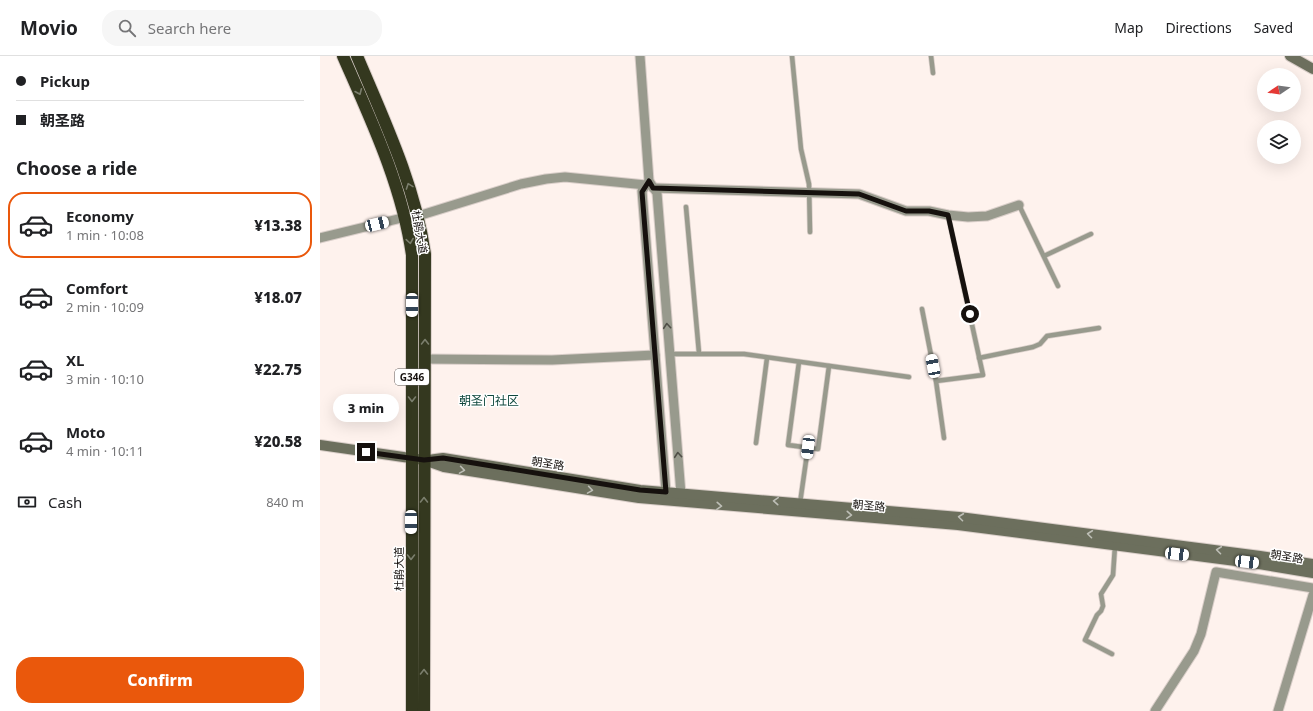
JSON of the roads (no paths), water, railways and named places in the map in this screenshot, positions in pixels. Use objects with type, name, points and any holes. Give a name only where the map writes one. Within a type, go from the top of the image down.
[{"type":"highway","name":"杜鹃大道","points":[[343,56],[378,139],[406,217],[412,255],[412,711]]},
{"type":"highway","name":"杜鹃大道","points":[[357,56],[410,188],[418,216],[425,254],[424,711]]},
{"type":"main road","points":[[1290,56],[1313,69]]},
{"type":"main road","name":"朝圣路","points":[[320,445],[412,458],[424,460],[444,467],[639,498],[958,525],[1259,564],[1313,573]]},
{"type":"main road","name":"朝圣路","points":[[424,460],[443,458],[640,490],[959,517],[1313,564]]},
{"type":"street","points":[[640,56],[650,184],[657,193],[681,494]]},
{"type":"street","points":[[418,216],[521,184],[565,177],[650,184],[809,193],[859,194],[906,211],[929,211],[948,215],[987,216],[1019,205]]},
{"type":"street","points":[[650,184],[642,192],[666,492]]},
{"type":"street","points":[[320,238],[406,217]]},
{"type":"street","points":[[425,359],[552,360],[655,355]]},
{"type":"street","points":[[1155,711],[1194,651],[1201,634],[1216,572],[1313,588]]},
{"type":"street","points":[[1278,711],[1313,595]]},
{"type":"lane","points":[[792,56],[801,149],[808,179],[810,232]]},
{"type":"lane","points":[[931,56],[933,74]]},
{"type":"lane","points":[[1019,205],[1058,286]]},
{"type":"lane","points":[[686,207],[699,353]]},
{"type":"lane","points":[[936,381],[983,374],[948,215]]},
{"type":"lane","points":[[1044,256],[1091,234]]},
{"type":"lane","points":[[922,309],[936,381],[944,438]]},
{"type":"lane","points":[[979,358],[1034,347],[1040,344],[1047,336],[1099,328]]},
{"type":"lane","points":[[670,354],[744,354],[909,377]]},
{"type":"lane","points":[[756,443],[767,358]]},
{"type":"lane","points":[[799,362],[788,445],[818,449],[829,366]]},
{"type":"lane","points":[[800,503],[808,447]]},
{"type":"lane","points":[[1112,654],[1085,640],[1103,606],[1102,594],[1113,575],[1115,546]]},
{"type":"district","name":"朝圣门社区","points":[[489,400]]}]
